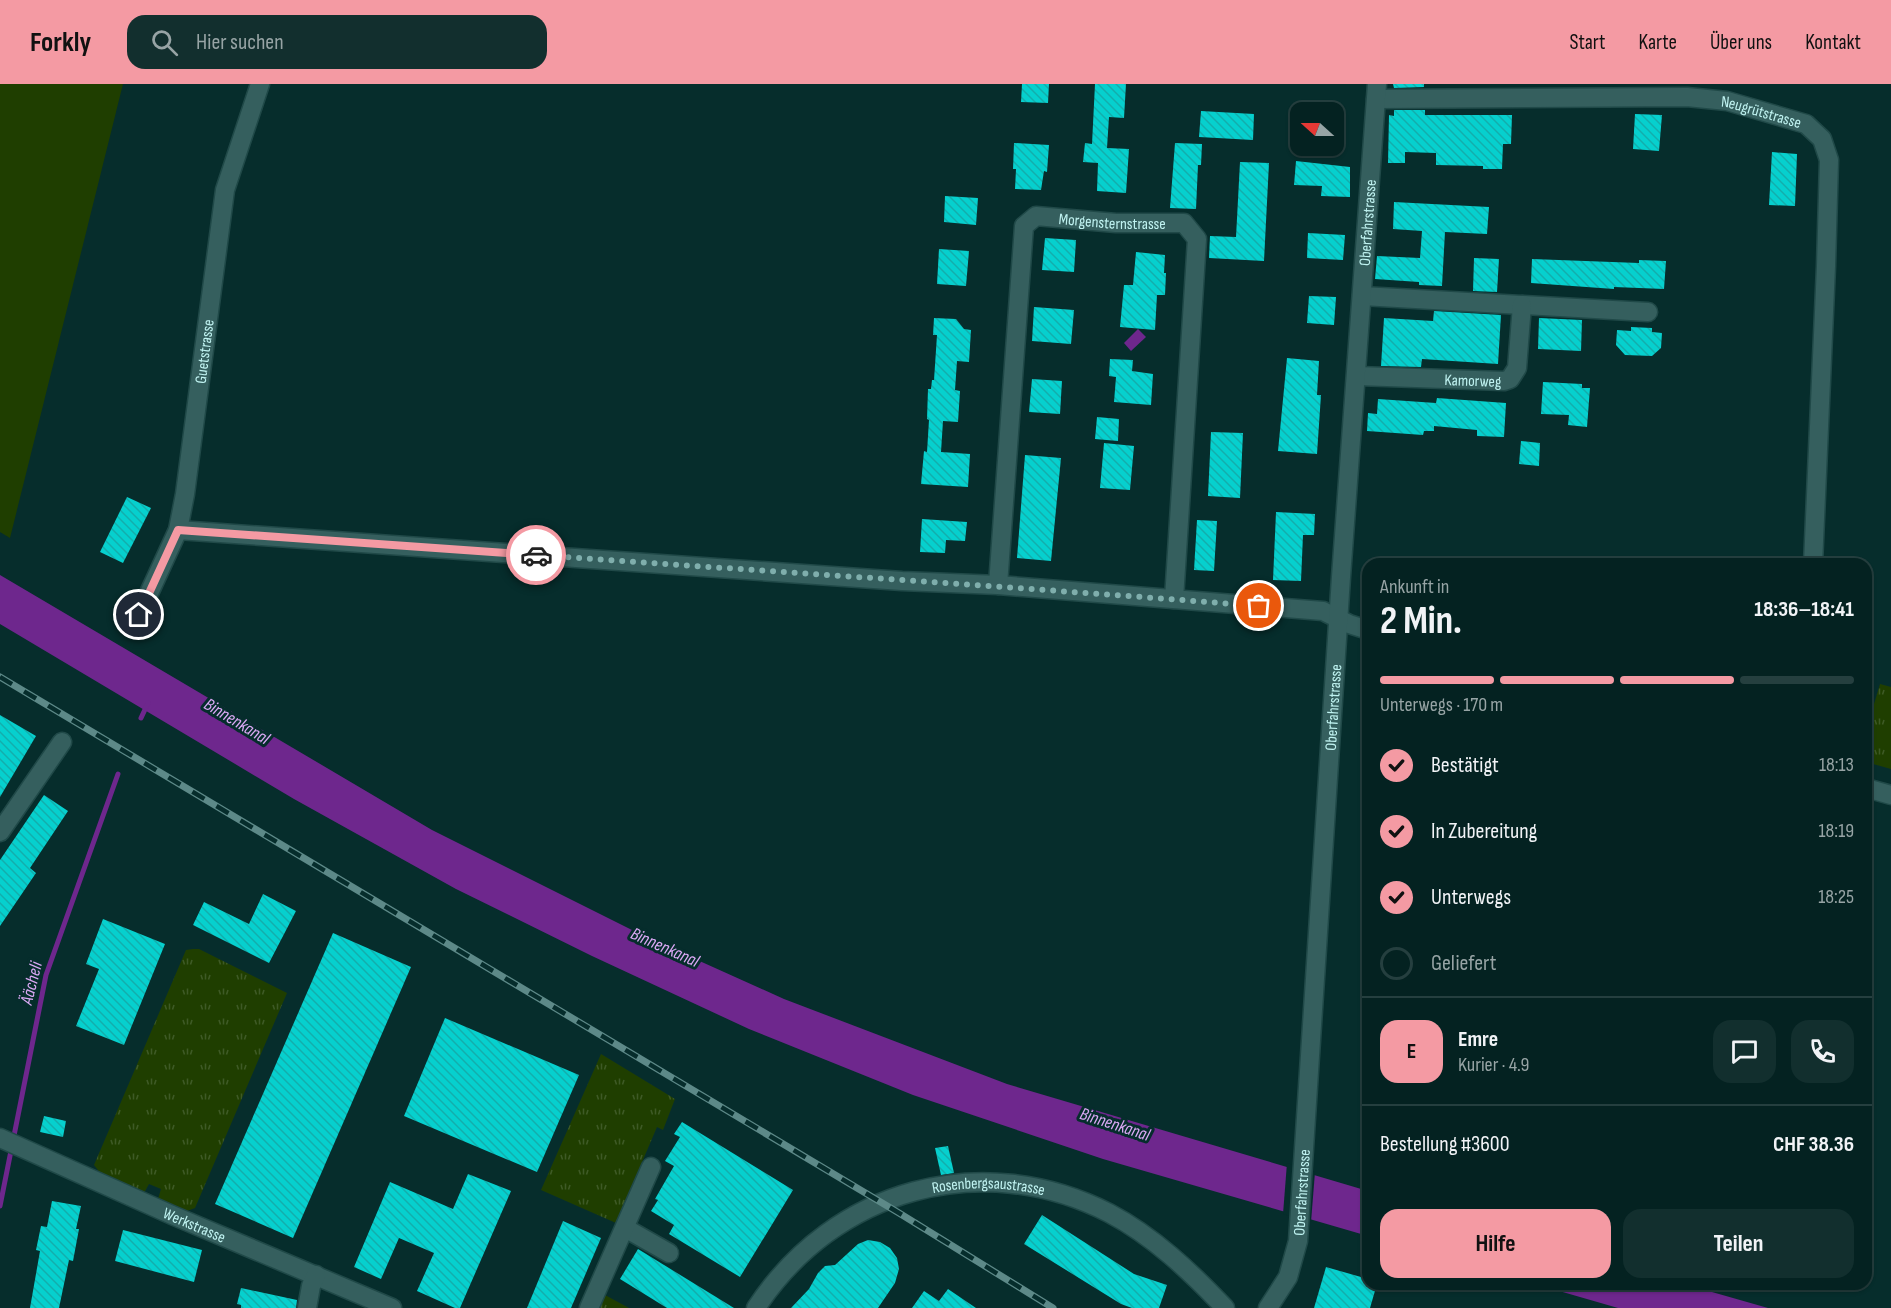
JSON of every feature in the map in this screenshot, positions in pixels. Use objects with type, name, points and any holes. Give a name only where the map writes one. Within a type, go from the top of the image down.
[{"type":"street","name":"Guetstrasse","points":[[139,615],[178,530],[185,494],[225,190],[260,84]]},
{"type":"street","name":"Oberfahrstrasse","points":[[1268,1308],[1288,1277],[1298,1241],[1339,618],[1377,92]]},
{"type":"street","name":"Neugrütstrasse","points":[[1377,92],[1687,97],[1727,101],[1806,124],[1822,139],[1829,160],[1813,558]]},
{"type":"street","name":"Morgensternstrasse","points":[[998,585],[1024,226],[1036,216],[1116,223],[1184,223],[1197,239],[1174,599]]},
{"type":"street","points":[[1362,296],[1648,312]]},
{"type":"street","name":"Kamorweg","points":[[1357,376],[1504,381],[1510,379],[1517,368],[1522,304]]},
{"type":"street","points":[[178,530],[902,581],[998,585],[1323,610],[1362,628]]},
{"type":"street","points":[[0,832],[62,742]]},
{"type":"street","points":[[1872,790],[1891,795]]},
{"type":"street","name":"Werkstrasse","points":[[0,1138],[172,1215],[392,1308]]},
{"type":"street","points":[[589,1308],[651,1167]]},
{"type":"street","name":"Rosenbergsaustrasse","points":[[756,1308],[769,1288],[790,1264],[814,1242],[850,1217],[890,1198],[931,1187],[989,1181],[1026,1185],[1076,1199],[1110,1213],[1141,1233],[1174,1259],[1225,1308]]},
{"type":"street","points":[[625,1228],[669,1253]]},
{"type":"street","points":[[307,1308],[311,1286],[316,1275]]},
{"type":"green space","points":[[0,84],[123,84],[10,538],[0,532]]},
{"type":"green space","points":[[1880,684],[1891,687],[1891,769],[1872,764],[1872,711]]},
{"type":"green space","points":[[199,949],[287,993],[195,1208],[187,1211],[158,1199],[161,1189],[149,1184],[144,1193],[101,1174],[94,1165],[186,950]]},
{"type":"green space","points":[[601,1054],[675,1099],[663,1130],[657,1127],[616,1223],[541,1190]]},
{"type":"green space","points":[[605,1295],[629,1308],[599,1308]]},
{"type":"water","points":[[1138,329],[1146,337],[1131,351],[1124,343]]},
{"type":"water","name":"Binnenkanal","points":[[0,575],[432,830],[644,936],[784,999],[1007,1084],[1362,1189],[1362,1234],[1103,1159],[913,1095],[749,1029],[592,956],[456,889],[294,799],[0,624]]},
{"type":"water","points":[[1556,1290],[1705,1290],[1768,1308],[1618,1308]]},
{"type":"pier","points":[[1287,1163],[1315,1172],[1311,1222],[1283,1214]]},
{"type":"building","points":[[1022,84],[1049,84],[1048,103],[1021,102]]},
{"type":"building","points":[[1095,84],[1126,84],[1124,118],[1109,117],[1107,148],[1129,149],[1126,193],[1097,191],[1098,163],[1083,162],[1085,143],[1092,144]]},
{"type":"building","points":[[1393,84],[1424,84],[1424,87],[1394,88]]},
{"type":"building","points":[[1394,110],[1425,110],[1425,115],[1512,115],[1511,144],[1503,144],[1502,169],[1483,169],[1483,166],[1436,165],[1436,153],[1405,152],[1405,163],[1388,163],[1389,115],[1394,116]]},
{"type":"building","points":[[1201,111],[1254,114],[1253,140],[1199,137]]},
{"type":"building","points":[[1635,114],[1662,115],[1659,151],[1633,149]]},
{"type":"building","points":[[1014,143],[1049,145],[1047,172],[1044,171],[1041,190],[1015,189]]},
{"type":"building","points":[[1175,143],[1202,144],[1201,165],[1198,165],[1196,209],[1170,208]]},
{"type":"building","points":[[1772,152],[1797,154],[1795,206],[1769,205]]},
{"type":"building","points":[[1296,161],[1350,167],[1350,197],[1321,196],[1322,186],[1294,185]]},
{"type":"building","points":[[1240,162],[1269,163],[1264,261],[1209,258],[1210,236],[1236,237]]},
{"type":"building","points":[[945,196],[978,198],[976,225],[944,222]]},
{"type":"building","points":[[1394,202],[1489,207],[1487,234],[1445,232],[1442,286],[1375,279],[1377,256],[1420,258],[1422,231],[1393,229]]},
{"type":"building","points":[[1308,233],[1345,235],[1343,260],[1307,258]]},
{"type":"building","points":[[1045,238],[1076,240],[1074,272],[1042,270]]},
{"type":"building","points":[[939,249],[969,251],[966,286],[937,284]]},
{"type":"building","points":[[1136,252],[1165,255],[1165,295],[1157,295],[1155,330],[1120,327],[1124,285],[1133,285]]},
{"type":"building","points":[[1474,258],[1499,259],[1497,292],[1473,291]]},
{"type":"building","points":[[1532,259],[1639,263],[1639,260],[1666,261],[1664,289],[1614,287],[1614,289],[1531,283]]},
{"type":"building","points":[[1309,296],[1336,297],[1334,325],[1307,323]]},
{"type":"building","points":[[1034,307],[1074,310],[1071,344],[1032,341]]},
{"type":"building","points":[[1434,311],[1501,315],[1498,364],[1422,359],[1421,367],[1381,366],[1384,318],[1433,321]]},
{"type":"building","points":[[934,318],[956,319],[964,329],[971,330],[969,362],[957,361],[955,390],[960,391],[958,422],[943,421],[941,452],[970,454],[968,487],[921,484],[924,451],[927,452],[928,389],[931,389],[932,380],[934,380],[937,335],[933,335]]},
{"type":"building","points":[[1539,318],[1582,320],[1581,351],[1538,349]]},
{"type":"building","points":[[1631,327],[1652,328],[1652,332],[1662,333],[1661,348],[1652,356],[1625,355],[1616,345],[1617,330],[1631,331]]},
{"type":"building","points":[[1287,358],[1319,361],[1317,395],[1321,395],[1317,454],[1278,451]]},
{"type":"building","points":[[1110,359],[1133,360],[1132,371],[1153,374],[1151,405],[1114,402],[1116,377],[1109,376]]},
{"type":"building","points":[[1032,379],[1062,381],[1060,414],[1029,412]]},
{"type":"building","points":[[1543,382],[1582,384],[1582,388],[1590,388],[1587,427],[1568,425],[1569,415],[1541,414]]},
{"type":"building","points":[[1437,398],[1506,403],[1504,437],[1477,436],[1477,430],[1434,426],[1434,431],[1424,431],[1423,435],[1367,431],[1368,413],[1377,414],[1378,399],[1436,403]]},
{"type":"building","points":[[1097,417],[1119,419],[1118,441],[1095,439]]},
{"type":"building","points":[[1211,432],[1243,433],[1240,498],[1208,496]]},
{"type":"building","points":[[1521,441],[1540,443],[1539,466],[1519,464]]},
{"type":"building","points":[[1104,443],[1134,446],[1130,490],[1100,488]]},
{"type":"building","points":[[1025,455],[1061,458],[1051,561],[1017,558]]},
{"type":"building","points":[[127,497],[151,508],[123,563],[100,552]]},
{"type":"building","points":[[1276,512],[1315,514],[1314,535],[1303,535],[1301,581],[1273,580]]},
{"type":"building","points":[[922,519],[967,522],[965,541],[946,540],[945,553],[920,552]]},
{"type":"building","points":[[1197,520],[1217,521],[1214,571],[1194,570]]},
{"type":"building","points":[[0,715],[36,736],[0,797]]},
{"type":"building","points":[[44,795],[68,811],[30,868],[36,873],[0,926],[0,860]]},
{"type":"building","points":[[263,894],[296,911],[269,963],[193,925],[204,902],[249,924]]},
{"type":"building","points":[[103,919],[165,944],[124,1045],[76,1026],[99,969],[86,964]]},
{"type":"building","points":[[333,933],[411,967],[293,1238],[215,1204]]},
{"type":"building","points":[[445,1018],[579,1075],[537,1172],[404,1116]]},
{"type":"building","points":[[44,1116],[66,1121],[63,1137],[40,1132]]},
{"type":"building","points":[[682,1122],[793,1190],[740,1277],[669,1234],[674,1225],[651,1211],[658,1200],[655,1199],[674,1166],[665,1161],[680,1137],[674,1134]]},
{"type":"building","points":[[948,1146],[954,1173],[941,1175],[935,1148]]},
{"type":"building","points":[[468,1174],[511,1191],[460,1308],[455,1308],[417,1291],[434,1253],[399,1238],[381,1279],[354,1267],[390,1182],[453,1209]]},
{"type":"building","points":[[52,1201],[81,1206],[73,1261],[69,1260],[59,1308],[30,1308],[40,1251],[36,1250],[41,1226],[47,1227]]},
{"type":"building","points":[[1042,1215],[1134,1274],[1167,1285],[1159,1308],[1132,1308],[1121,1304],[1024,1244]]},
{"type":"building","points":[[563,1221],[601,1238],[571,1308],[527,1308]]},
{"type":"building","points":[[123,1230],[202,1250],[194,1282],[115,1261]]},
{"type":"building","points":[[868,1240],[880,1242],[890,1248],[897,1258],[899,1269],[895,1283],[878,1308],[791,1308],[809,1289],[825,1266],[835,1265],[858,1244]]},
{"type":"building","points":[[638,1249],[734,1308],[667,1308],[620,1279]]},
{"type":"building","points":[[1326,1267],[1362,1277],[1362,1290],[1375,1290],[1370,1308],[1314,1308]]},
{"type":"building","points":[[241,1288],[297,1300],[296,1308],[241,1308],[241,1305],[237,1304]]},
{"type":"building","points":[[948,1289],[976,1308],[912,1308],[924,1291],[939,1301]]},
{"type":"waterway","name":"Äächeli","points":[[141,718],[148,703]]},
{"type":"waterway","name":"Äächeli","points":[[0,1206],[46,975],[118,774]]},
{"type":"railway","points":[[0,677],[899,1213],[1053,1308]]},
{"type":"way so far","points":[[536,555],[902,581],[998,585],[1259,606]]},
{"type":"route","points":[[139,615],[178,530],[536,555]]}]
